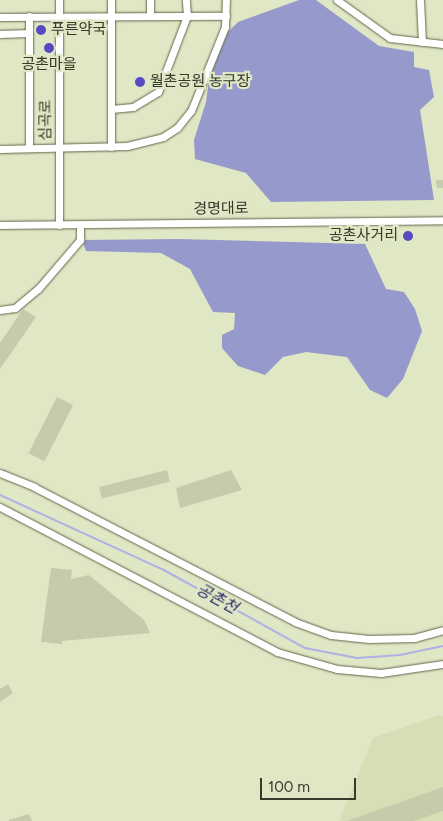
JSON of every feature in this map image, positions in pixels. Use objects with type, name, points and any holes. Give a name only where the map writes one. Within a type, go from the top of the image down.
[{"type":"street","name":"심곡로","points":[[59,225],[60,0]]},
{"type":"street","points":[[111,147],[112,0]]},
{"type":"street","points":[[150,0],[150,16]]},
{"type":"street","points":[[111,109],[133,107],[158,92],[186,16],[186,0]]},
{"type":"street","points":[[0,149],[111,147],[146,143],[177,128],[191,111],[225,27],[226,0]]},
{"type":"street","points":[[337,0],[390,38],[443,44]]},
{"type":"street","points":[[420,0],[422,42]]},
{"type":"street","points":[[0,16],[226,16]]},
{"type":"street","points":[[29,16],[29,148]]},
{"type":"street","points":[[0,34],[29,33]]},
{"type":"street","name":"경명대로","points":[[0,225],[443,220]]},
{"type":"street","points":[[0,310],[15,308],[38,289],[80,240],[80,225]]},
{"type":"street","points":[[0,473],[34,487],[295,622],[331,635],[369,638],[414,638],[443,630]]},
{"type":"street","points":[[0,507],[277,652],[337,670],[381,673],[443,664]]},
{"type":"shaded area","points":[[299,0],[316,0],[379,46],[414,52],[414,67],[429,70],[434,97],[420,110],[434,200],[271,202],[246,173],[195,159],[194,140],[206,102],[209,79],[228,32],[238,22]]},
{"type":"shaded area","points":[[178,239],[365,244],[386,289],[404,292],[415,309],[422,331],[403,379],[387,398],[370,390],[347,357],[306,352],[283,357],[265,375],[238,366],[222,348],[222,335],[234,329],[235,313],[213,312],[190,269],[161,253],[86,251],[82,240]]},
{"type":"shaded area","points":[[439,715],[443,717],[443,821],[339,821],[373,738]]},
{"type":"building","points":[[436,180],[443,180],[443,188],[437,188]]},
{"type":"building","points":[[23,309],[36,317],[0,369],[0,343]]},
{"type":"building","points":[[57,397],[73,405],[44,461],[28,453]]},
{"type":"building","points":[[167,470],[170,482],[102,499],[99,487]]},
{"type":"building","points":[[231,470],[242,490],[180,508],[176,488]]},
{"type":"building","points":[[51,568],[72,570],[71,579],[89,575],[144,620],[150,633],[62,641],[62,644],[41,642]]},
{"type":"building","points":[[8,684],[13,693],[0,702],[0,689]]},
{"type":"building","points":[[443,787],[443,811],[414,821],[347,821]]},
{"type":"building","points":[[29,814],[32,821],[9,821],[9,820]]},
{"type":"waterway","name":"공촌천","points":[[0,495],[162,569],[305,648],[357,658],[400,655],[443,646]]},
{"type":"place","name":"푸른약국","points":[[41,30]]},
{"type":"place","name":"공촌마을","points":[[49,48]]},
{"type":"place","name":"월촌공원 농구장","points":[[140,82]]},
{"type":"place","name":"공촌사거리","points":[[408,236]]}]
